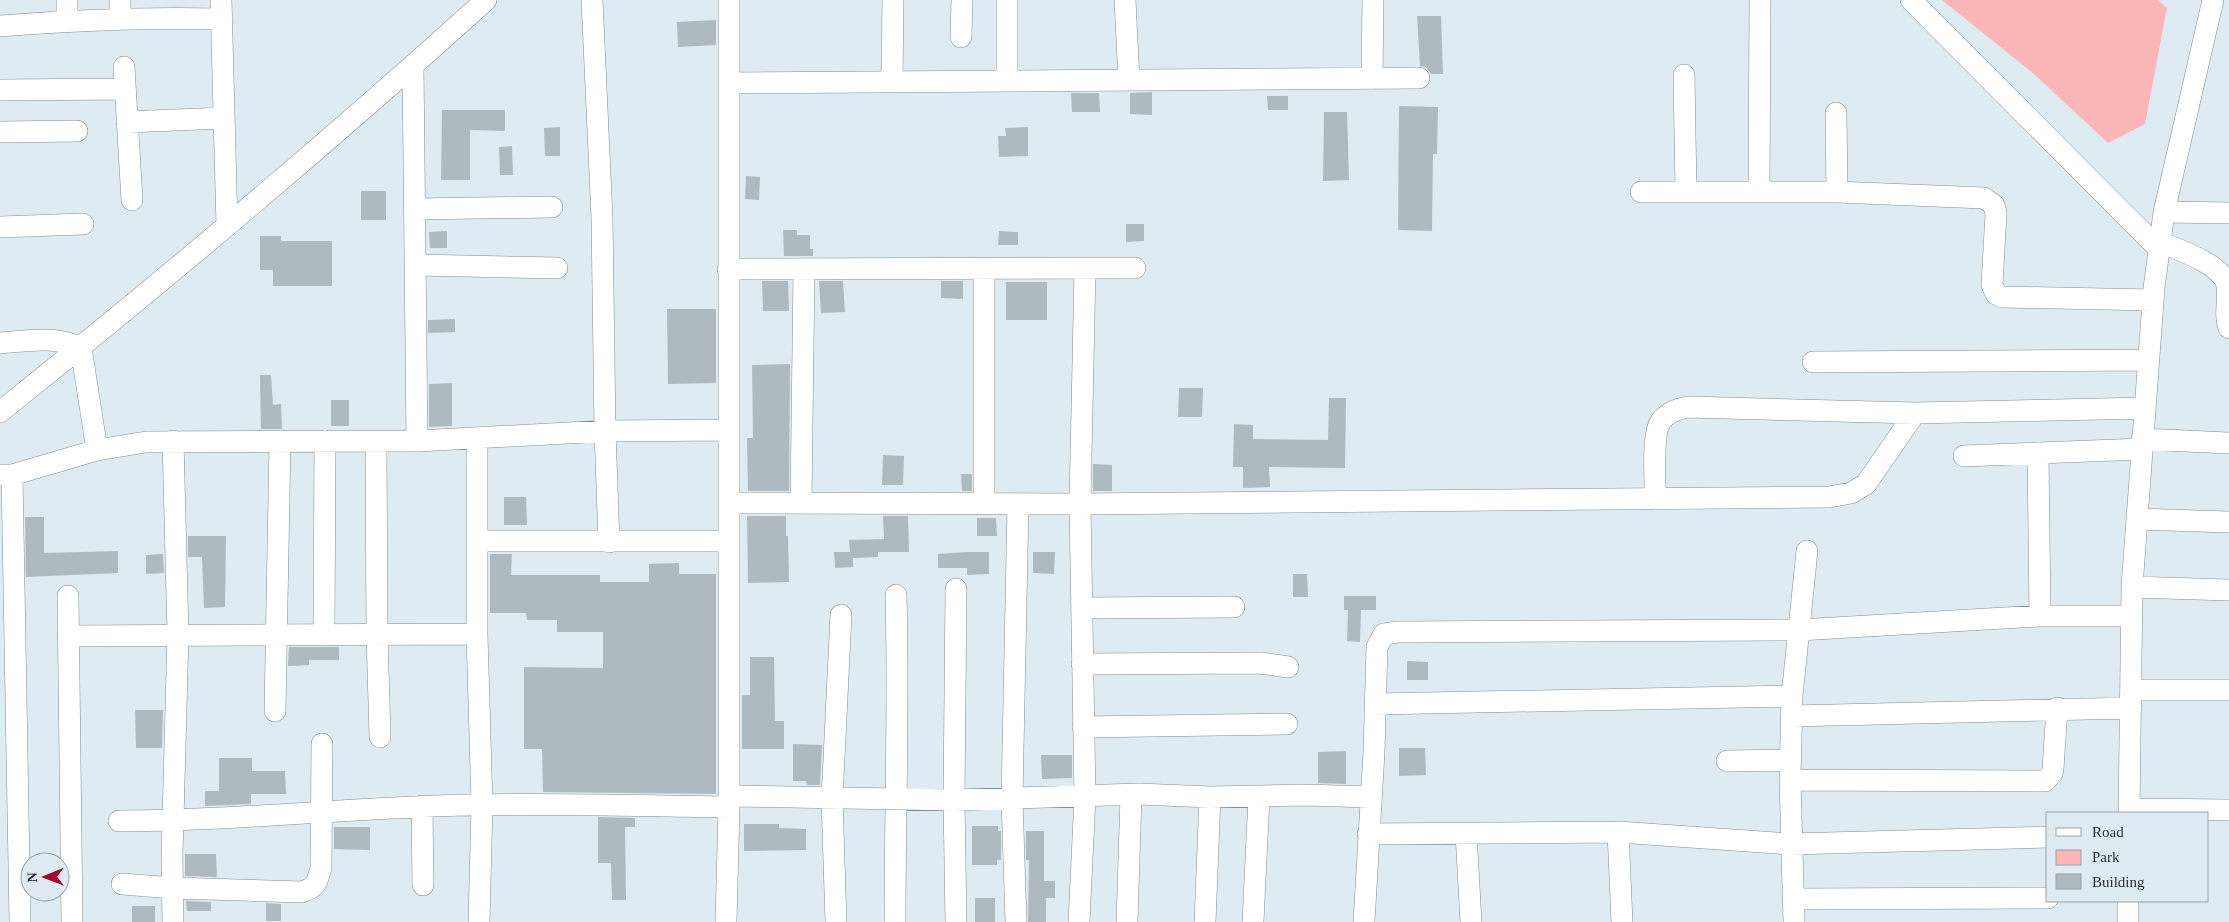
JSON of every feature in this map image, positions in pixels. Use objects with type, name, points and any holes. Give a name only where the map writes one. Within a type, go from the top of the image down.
[{"type":"street","points":[[0,412],[226,226],[413,66],[486,0]]},
{"type":"street","points":[[592,0],[602,218],[605,431],[609,542]]},
{"type":"street","points":[[726,922],[729,802],[729,0]]},
{"type":"street","points":[[892,82],[893,0]]},
{"type":"street","points":[[961,37],[962,0]]},
{"type":"street","points":[[1007,0],[1007,81]]},
{"type":"street","points":[[1125,0],[1129,80]]},
{"type":"street","points":[[1372,79],[1373,0]]},
{"type":"street","points":[[1759,192],[1760,0]]},
{"type":"street","points":[[1911,0],[2159,245],[2205,262],[2223,276],[2226,285],[2227,323],[2229,328]]},
{"type":"street","points":[[2213,0],[2164,212],[2153,300],[2132,586],[2129,811],[2229,810]]},
{"type":"street","points":[[0,26],[67,10],[221,9],[226,226]]},
{"type":"street","points":[[413,66],[417,441]]},
{"type":"street","points":[[124,67],[132,200]]},
{"type":"street","points":[[1684,76],[1686,192]]},
{"type":"street","points":[[729,83],[1419,78]]},
{"type":"street","points":[[0,90],[125,89]]},
{"type":"street","points":[[1836,113],[1837,192]]},
{"type":"street","points":[[127,122],[224,118]]},
{"type":"street","points":[[0,132],[77,131]]},
{"type":"street","points":[[1641,192],[1837,192],[1984,198],[1989,200],[1994,206],[1996,214],[1992,285],[1996,294],[2002,297],[2153,300]]},
{"type":"street","points":[[415,209],[552,207]]},
{"type":"street","points":[[2164,212],[2229,213]]},
{"type":"street","points":[[0,227],[83,224]]},
{"type":"street","points":[[416,265],[557,268]]},
{"type":"street","points":[[984,268],[984,504]]},
{"type":"street","points":[[1079,922],[1085,797],[1080,504],[1086,268]]},
{"type":"street","points":[[728,269],[1135,268]]},
{"type":"street","points":[[801,503],[804,269]]},
{"type":"street","points":[[0,343],[57,339],[69,342],[80,348]]},
{"type":"street","points":[[80,348],[97,450]]},
{"type":"street","points":[[1813,362],[2148,360]]},
{"type":"street","points":[[1656,499],[1656,435],[1659,423],[1674,410],[1688,407],[1914,413],[2145,408]]},
{"type":"street","points":[[729,503],[1080,504],[1829,497],[1851,493],[1860,489],[1874,474],[1914,413]]},
{"type":"street","points":[[20,922],[6,475],[97,450],[146,442],[376,442],[605,431],[729,430]]},
{"type":"street","points":[[477,438],[477,634],[482,805],[479,922]]},
{"type":"street","points":[[174,441],[178,635],[173,821],[174,922]]},
{"type":"street","points":[[275,711],[280,441]]},
{"type":"street","points":[[324,634],[325,441]]},
{"type":"street","points":[[376,442],[377,634],[380,737]]},
{"type":"street","points":[[1964,456],[2038,453],[2142,444],[2229,443]]},
{"type":"street","points":[[2038,453],[2040,616]]},
{"type":"street","points":[[1016,922],[1012,799],[1018,504]]},
{"type":"street","points":[[2137,519],[2229,522]]},
{"type":"street","points":[[478,541],[729,541]]},
{"type":"street","points":[[1794,922],[1790,844],[1792,706],[1807,551]]},
{"type":"street","points":[[2132,586],[2229,590]]},
{"type":"street","points":[[956,589],[954,800],[956,922]]},
{"type":"street","points":[[895,922],[895,800],[899,687],[896,595]]},
{"type":"street","points":[[68,596],[72,922]]},
{"type":"street","points":[[1082,608],[1234,607]]},
{"type":"street","points":[[836,922],[832,799],[841,615]]},
{"type":"street","points":[[1364,922],[1376,704],[1377,647],[1384,634],[1398,632],[1799,630],[2040,616],[2132,616]]},
{"type":"street","points":[[68,636],[477,634]]},
{"type":"street","points":[[1082,664],[1260,663],[1288,667]]},
{"type":"street","points":[[1376,704],[2057,708],[2229,690]]},
{"type":"street","points":[[1727,761],[1790,770],[2045,781],[2052,774],[2053,769],[2057,708]]},
{"type":"street","points":[[1083,727],[1287,724]]},
{"type":"street","points":[[122,884],[173,888],[301,892],[312,889],[317,883],[321,868],[322,744]]},
{"type":"street","points":[[119,821],[173,821],[422,806],[832,799],[954,800],[1132,795],[1371,797]]},
{"type":"street","points":[[1126,922],[1132,795]]},
{"type":"street","points":[[1205,922],[1210,797]]},
{"type":"street","points":[[1253,922],[1259,797]]},
{"type":"street","points":[[422,806],[423,885]]},
{"type":"street","points":[[1368,834],[1618,832],[1790,844],[2046,837]]},
{"type":"street","points":[[1618,832],[1622,922]]},
{"type":"street","points":[[1466,833],[1471,922]]},
{"type":"street","points":[[1793,899],[2046,898]]},
{"type":"street","points":[[2128,902],[2128,922]]},
{"type":"green space","points":[[1942,0],[2158,0],[2167,8],[2145,124],[2108,143],[2034,74]]},
{"type":"building","points":[[1417,16],[1441,16],[1443,74],[1431,74],[1426,67],[1420,66]]},
{"type":"building","points":[[716,20],[716,45],[678,47],[677,22]]},
{"type":"building","points":[[1152,92],[1152,115],[1130,114],[1130,93]]},
{"type":"building","points":[[1071,93],[1099,93],[1100,112],[1072,112]]},
{"type":"building","points":[[1267,96],[1288,96],[1288,110],[1268,110]]},
{"type":"building","points":[[1399,106],[1438,107],[1437,154],[1433,154],[1432,231],[1398,230]]},
{"type":"building","points":[[442,110],[505,110],[505,131],[470,130],[470,180],[441,180]]},
{"type":"building","points":[[1324,112],[1347,112],[1349,180],[1323,181]]},
{"type":"building","points":[[560,127],[560,156],[545,156],[544,128]]},
{"type":"building","points":[[1028,127],[1028,156],[999,157],[998,136],[1006,136],[1005,128]]},
{"type":"building","points":[[512,146],[513,175],[500,175],[499,147]]},
{"type":"building","points":[[746,176],[760,177],[759,200],[745,199]]},
{"type":"building","points":[[361,191],[386,191],[386,220],[361,220]]},
{"type":"building","points":[[1126,224],[1144,224],[1144,241],[1126,242]]},
{"type":"building","points":[[783,230],[797,230],[797,235],[810,235],[810,249],[813,249],[813,256],[784,256]]},
{"type":"building","points":[[447,231],[447,248],[430,248],[429,232]]},
{"type":"building","points":[[999,231],[1018,232],[1018,245],[998,245]]},
{"type":"building","points":[[260,236],[281,236],[281,241],[332,241],[332,286],[273,286],[273,270],[260,270]]},
{"type":"building","points":[[762,281],[788,281],[789,311],[763,311]]},
{"type":"building","points":[[819,281],[843,281],[845,312],[821,313]]},
{"type":"building","points":[[941,281],[963,281],[963,299],[941,298]]},
{"type":"building","points":[[1006,282],[1047,282],[1047,320],[1006,320]]},
{"type":"building","points":[[667,309],[716,309],[716,383],[668,384]]},
{"type":"building","points":[[455,319],[455,332],[428,333],[428,320]]},
{"type":"building","points":[[790,364],[789,491],[748,491],[747,438],[753,438],[752,365]]},
{"type":"building","points":[[260,375],[271,375],[273,405],[281,404],[282,429],[261,429]]},
{"type":"building","points":[[452,383],[452,426],[429,427],[429,384]]},
{"type":"building","points":[[1179,388],[1203,388],[1202,417],[1178,417]]},
{"type":"building","points":[[1329,398],[1346,398],[1345,468],[1269,467],[1270,487],[1243,488],[1243,467],[1233,467],[1234,424],[1253,425],[1253,439],[1328,440]]},
{"type":"building","points":[[331,400],[349,400],[349,426],[331,426]]},
{"type":"building","points":[[883,455],[904,456],[903,485],[882,485]]},
{"type":"building","points":[[1093,464],[1112,465],[1112,491],[1093,491]]},
{"type":"building","points":[[961,474],[972,474],[972,491],[962,491]]},
{"type":"building","points":[[504,497],[526,497],[527,525],[504,525]]},
{"type":"building","points":[[747,516],[786,516],[789,582],[748,583]]},
{"type":"building","points":[[883,516],[908,516],[909,552],[878,552],[878,557],[853,558],[853,567],[835,568],[834,552],[850,552],[849,540],[884,539]]},
{"type":"building","points":[[25,517],[44,517],[44,553],[118,551],[118,573],[26,577]]},
{"type":"building","points":[[977,518],[996,518],[997,536],[977,536]]},
{"type":"building","points":[[188,536],[226,536],[225,607],[204,608],[202,557],[188,557]]},
{"type":"building","points":[[989,552],[989,574],[967,575],[967,568],[938,568],[938,554]]},
{"type":"building","points":[[1033,552],[1055,552],[1054,574],[1033,573]]},
{"type":"building","points":[[163,554],[164,573],[146,574],[146,555]]},
{"type":"building","points":[[490,554],[512,554],[511,575],[600,575],[600,582],[649,582],[649,564],[679,563],[679,574],[716,574],[716,794],[543,792],[542,749],[524,749],[524,667],[603,668],[603,632],[557,632],[557,620],[527,620],[526,613],[490,613]]},
{"type":"building","points":[[1293,574],[1307,574],[1308,597],[1293,597]]},
{"type":"building","points":[[1344,596],[1376,596],[1376,610],[1361,610],[1360,642],[1347,641],[1348,610],[1344,610]]},
{"type":"building","points":[[289,647],[339,647],[339,660],[309,660],[309,665],[288,666]]},
{"type":"building","points":[[750,657],[774,657],[775,721],[784,721],[784,749],[742,749],[742,695],[750,695]]},
{"type":"building","points":[[1407,661],[1428,662],[1428,680],[1407,680]]},
{"type":"building","points":[[135,710],[163,710],[162,748],[136,748]]},
{"type":"building","points":[[793,744],[822,745],[820,785],[807,785],[806,781],[793,781]]},
{"type":"building","points":[[1399,748],[1425,748],[1426,775],[1399,776]]},
{"type":"building","points":[[1346,751],[1346,784],[1318,783],[1318,752]]},
{"type":"building","points":[[1041,755],[1072,755],[1072,778],[1042,779]]},
{"type":"building","points":[[219,758],[252,758],[252,771],[285,771],[286,794],[251,794],[251,804],[205,806],[205,791],[219,791]]},
{"type":"building","points":[[598,817],[635,818],[635,827],[625,827],[626,900],[612,900],[611,863],[598,863]]},
{"type":"building","points":[[744,824],[779,824],[779,828],[806,829],[806,850],[744,851]]},
{"type":"building","points":[[972,826],[998,826],[998,831],[1001,831],[1001,860],[997,860],[997,865],[972,865]]},
{"type":"building","points":[[334,827],[370,827],[370,850],[334,849]]},
{"type":"building","points":[[1026,831],[1044,831],[1044,881],[1055,881],[1055,898],[1046,898],[1046,922],[1028,922],[1029,860],[1026,860]]},
{"type":"building","points":[[185,854],[216,854],[217,877],[185,876]]},
{"type":"building","points":[[975,898],[995,898],[995,922],[975,922]]},
{"type":"building","points":[[186,901],[211,902],[211,911],[187,911]]},
{"type":"building","points":[[266,903],[281,904],[281,921],[266,921]]},
{"type":"building","points":[[132,906],[155,906],[155,922],[132,922]]}]
